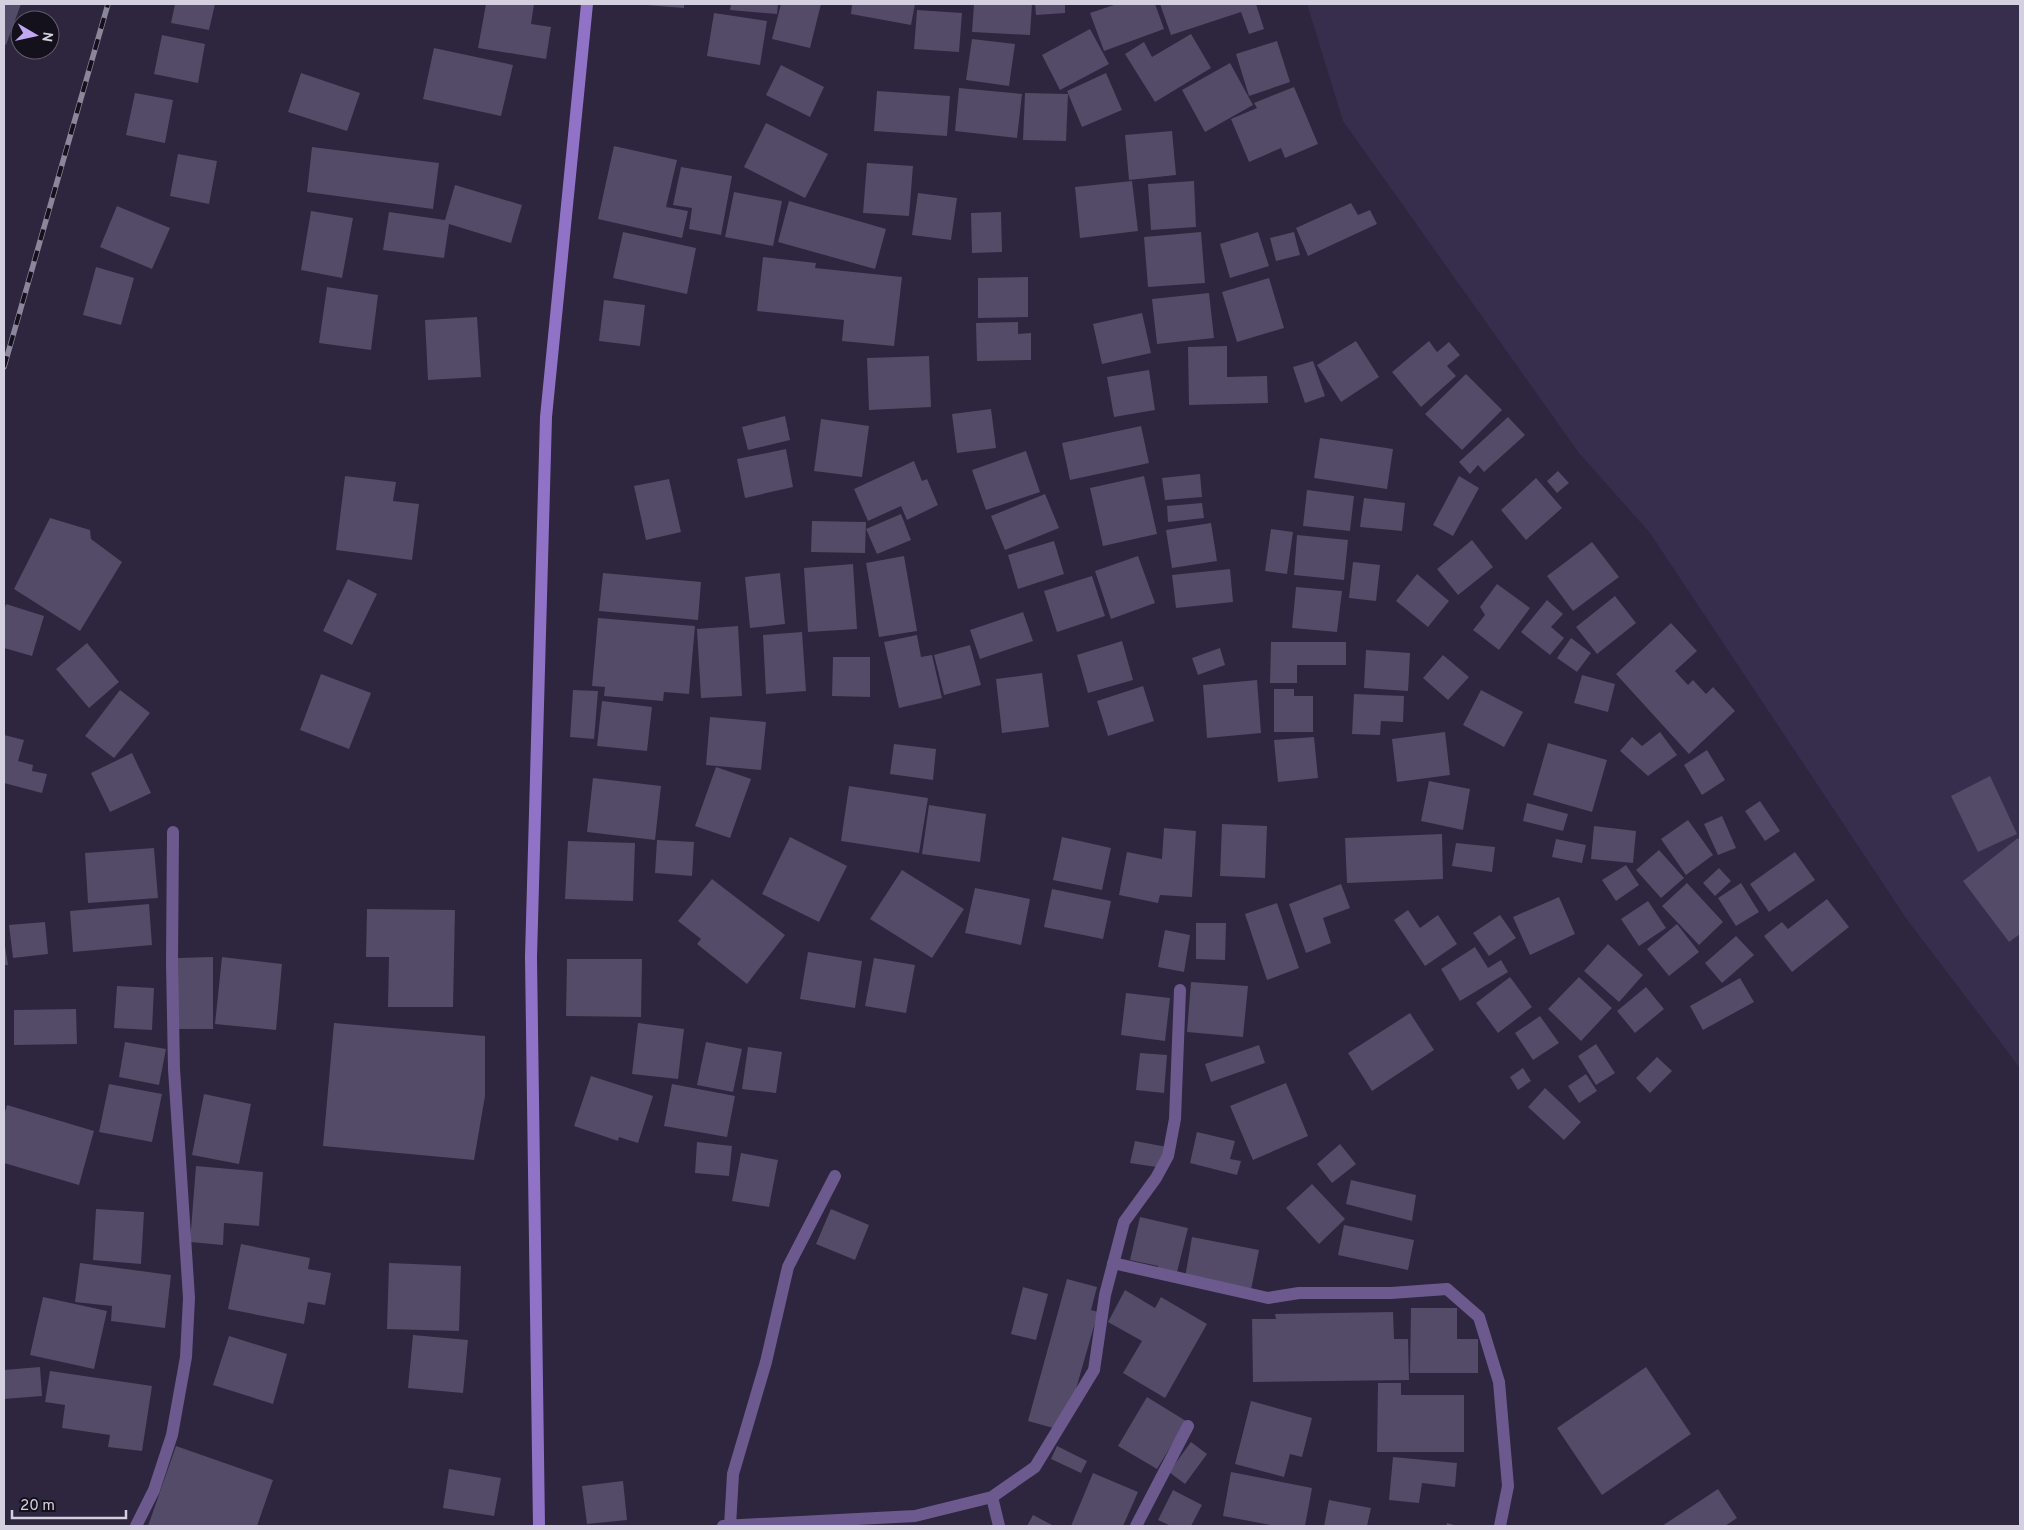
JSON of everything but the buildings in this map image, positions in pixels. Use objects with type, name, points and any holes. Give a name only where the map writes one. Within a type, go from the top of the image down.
[{"type":"street","points":[[540,1526],[531,958],[546,417],[587,4]]},
{"type":"street","points":[[136,1526],[154,1490],[172,1435],[186,1348],[189,1298],[174,1069],[172,962],[173,832]]},
{"type":"street","points":[[723,1526],[915,1516],[992,1497],[1035,1467],[1094,1370],[1105,1295],[1124,1222],[1156,1178],[1168,1156],[1175,1119],[1180,990]]},
{"type":"street","points":[[730,1526],[733,1474],[766,1362],[788,1267],[835,1176]]},
{"type":"street","points":[[1113,1263],[1268,1298],[1299,1292],[1391,1293],[1447,1289],[1479,1317],[1499,1382],[1508,1486],[1500,1526]]},
{"type":"street","points":[[1136,1526],[1188,1426]]},
{"type":"street","points":[[992,1497],[999,1526]]},
{"type":"shaded area","points":[[1307,4],[2020,4],[2020,1068],[1908,921],[1650,533],[1579,453],[1343,121]]},
{"type":"railway","points":[[4,367],[108,4]]}]
